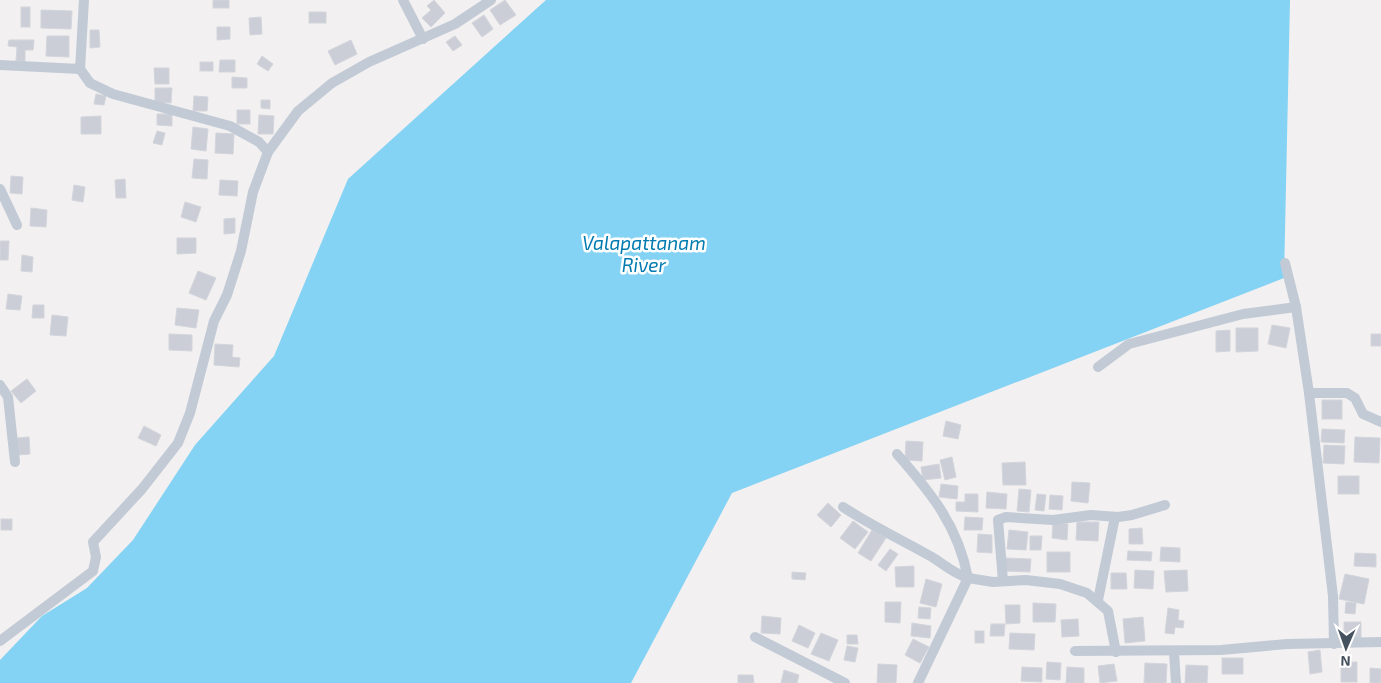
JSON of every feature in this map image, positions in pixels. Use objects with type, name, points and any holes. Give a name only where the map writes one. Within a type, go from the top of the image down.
[{"type":"street","points":[[84,0],[80,69],[90,83],[113,94],[230,126],[259,142],[268,152]]},
{"type":"street","points":[[403,0],[423,39]]},
{"type":"street","points":[[0,641],[93,570],[96,557],[93,542],[142,489],[178,443],[190,413],[214,321],[227,295],[241,251],[253,192],[268,152],[298,111],[332,83],[369,62],[455,24],[489,0]]},
{"type":"street","points":[[0,65],[80,69]]},
{"type":"street","points":[[0,190],[17,225]]},
{"type":"street","points":[[1285,263],[1296,306],[1309,393],[1333,596],[1334,644]]},
{"type":"street","points":[[1098,367],[1129,344],[1243,314],[1296,306]]},
{"type":"street","points":[[0,386],[8,397],[15,462]]},
{"type":"street","points":[[1309,393],[1347,393],[1355,398],[1363,414],[1381,422]]},
{"type":"street","points":[[898,454],[951,523],[964,558],[968,578],[918,683]]},
{"type":"street","points":[[1003,581],[998,520],[1006,517],[1053,520],[1091,515],[1115,517],[1132,515],[1165,505]]},
{"type":"street","points":[[843,507],[864,521],[933,558],[954,574],[968,578],[1003,581],[1026,580],[1060,584],[1087,593],[1098,600],[1108,611],[1116,652]]},
{"type":"street","points":[[1098,600],[1115,517]]},
{"type":"street","points":[[755,638],[845,683]]},
{"type":"street","points":[[1075,651],[1174,652],[1287,644],[1381,642]]},
{"type":"street","points":[[1174,652],[1176,683]]},
{"type":"water","name":"Valapattanam River","points":[[546,0],[1290,0],[1284,278],[732,493],[631,683],[0,683],[0,660],[42,616],[87,588],[133,540],[195,445],[274,356],[348,179]]},
{"type":"building","points":[[213,0],[229,0],[229,8],[213,8]]},
{"type":"building","points":[[434,0],[445,13],[431,27],[422,18],[431,10],[427,6]]},
{"type":"building","points":[[505,0],[516,15],[500,25],[490,10]]},
{"type":"building","points":[[21,7],[30,7],[30,27],[21,27]]},
{"type":"building","points":[[41,10],[72,11],[71,29],[41,28]]},
{"type":"building","points":[[309,12],[326,12],[326,23],[309,23]]},
{"type":"building","points":[[484,15],[493,29],[482,37],[472,23]]},
{"type":"building","points":[[261,17],[262,34],[250,35],[249,18]]},
{"type":"building","points":[[217,27],[230,27],[230,39],[217,40]]},
{"type":"building","points":[[90,30],[99,30],[100,47],[90,48]]},
{"type":"building","points":[[47,36],[69,36],[69,57],[46,56]]},
{"type":"building","points":[[455,36],[462,45],[453,51],[446,42]]},
{"type":"building","points":[[9,40],[34,40],[33,50],[25,50],[25,61],[16,61],[17,47],[8,46]]},
{"type":"building","points":[[351,40],[357,54],[335,65],[328,51]]},
{"type":"building","points":[[262,56],[273,64],[268,71],[257,64]]},
{"type":"building","points":[[220,60],[235,60],[235,72],[219,72]]},
{"type":"building","points":[[200,62],[213,62],[213,71],[200,71]]},
{"type":"building","points":[[154,68],[169,68],[169,84],[155,84]]},
{"type":"building","points":[[232,77],[247,78],[247,88],[232,88]]},
{"type":"building","points":[[155,88],[172,88],[171,103],[155,102]]},
{"type":"building","points":[[96,94],[106,96],[104,105],[94,104]]},
{"type":"building","points":[[194,96],[208,97],[207,111],[193,111]]},
{"type":"building","points":[[261,100],[270,100],[270,109],[261,108]]},
{"type":"building","points":[[237,110],[250,110],[250,124],[237,124]]},
{"type":"building","points":[[157,114],[172,114],[172,126],[157,125]]},
{"type":"building","points":[[259,115],[274,116],[273,134],[258,134]]},
{"type":"building","points":[[101,116],[101,134],[81,134],[81,117]]},
{"type":"building","points":[[193,127],[208,129],[206,151],[191,149]]},
{"type":"building","points":[[157,131],[165,133],[162,145],[153,143]]},
{"type":"building","points":[[216,133],[234,134],[233,154],[215,153]]},
{"type":"building","points":[[194,159],[208,160],[207,179],[192,178]]},
{"type":"building","points":[[11,176],[23,177],[22,194],[10,193]]},
{"type":"building","points":[[125,179],[126,198],[116,198],[115,180]]},
{"type":"building","points":[[220,180],[238,181],[237,196],[219,195]]},
{"type":"building","points":[[74,185],[85,187],[83,202],[72,200]]},
{"type":"building","points":[[185,202],[201,207],[196,222],[181,217]]},
{"type":"building","points":[[31,208],[47,210],[46,227],[30,226]]},
{"type":"building","points":[[235,218],[235,233],[224,234],[224,219]]},
{"type":"building","points":[[177,238],[196,238],[196,253],[177,254]]},
{"type":"building","points":[[0,241],[9,241],[8,260],[0,260]]},
{"type":"building","points":[[22,255],[33,257],[32,272],[21,271]]},
{"type":"building","points":[[198,271],[216,278],[206,300],[189,293]]},
{"type":"building","points":[[8,294],[22,296],[20,310],[6,309]]},
{"type":"building","points":[[33,305],[44,305],[44,318],[32,318]]},
{"type":"building","points":[[177,308],[199,310],[196,328],[175,325]]},
{"type":"building","points":[[52,315],[68,317],[66,336],[50,335]]},
{"type":"building","points":[[1272,325],[1290,328],[1286,348],[1268,344]]},
{"type":"building","points":[[1236,328],[1258,328],[1258,351],[1236,352]]},
{"type":"building","points":[[1230,330],[1230,351],[1216,352],[1216,331]]},
{"type":"building","points":[[169,334],[192,335],[192,351],[169,350]]},
{"type":"building","points":[[1371,334],[1381,334],[1381,346],[1371,346]]},
{"type":"building","points":[[215,344],[233,345],[232,357],[240,358],[239,367],[214,365]]},
{"type":"building","points":[[27,379],[36,391],[21,403],[11,391]]},
{"type":"building","points":[[1322,400],[1342,400],[1342,419],[1322,419]]},
{"type":"building","points":[[946,421],[961,425],[958,439],[943,436]]},
{"type":"building","points":[[144,426],[161,435],[156,446],[138,438]]},
{"type":"building","points":[[1322,429],[1345,430],[1344,443],[1321,442]]},
{"type":"building","points":[[29,437],[30,454],[18,455],[17,438]]},
{"type":"building","points":[[1355,437],[1380,438],[1379,463],[1354,462]]},
{"type":"building","points":[[906,441],[923,442],[922,461],[905,460]]},
{"type":"building","points":[[1324,445],[1345,446],[1344,464],[1323,463]]},
{"type":"building","points":[[952,457],[956,477],[945,480],[940,460]]},
{"type":"building","points":[[1025,462],[1026,485],[1003,485],[1002,463]]},
{"type":"building","points":[[939,464],[941,478],[923,480],[921,467]]},
{"type":"building","points":[[1338,476],[1359,476],[1359,494],[1338,494]]},
{"type":"building","points":[[1072,482],[1090,483],[1088,503],[1071,501]]},
{"type":"building","points":[[941,484],[958,486],[957,499],[939,497]]},
{"type":"building","points":[[1019,489],[1031,490],[1029,512],[1017,511]]},
{"type":"building","points":[[987,492],[1007,494],[1006,509],[986,508]]},
{"type":"building","points":[[965,494],[978,494],[978,512],[956,511],[956,502],[965,502]]},
{"type":"building","points":[[1037,494],[1046,495],[1044,511],[1035,510]]},
{"type":"building","points":[[1050,495],[1063,496],[1062,510],[1049,509]]},
{"type":"building","points":[[828,503],[841,515],[831,527],[817,515]]},
{"type":"building","points":[[965,517],[983,518],[982,530],[964,530]]},
{"type":"building","points":[[1,519],[12,519],[12,530],[1,530]]},
{"type":"building","points":[[853,521],[868,532],[855,549],[840,538]]},
{"type":"building","points":[[1077,522],[1099,522],[1098,541],[1076,540]]},
{"type":"building","points":[[1053,523],[1068,524],[1067,540],[1052,538]]},
{"type":"building","points":[[1142,528],[1143,544],[1129,544],[1129,529]]},
{"type":"building","points":[[872,530],[886,538],[871,561],[858,553]]},
{"type":"building","points":[[1009,530],[1028,532],[1026,550],[1007,549]]},
{"type":"building","points":[[978,534],[992,535],[992,553],[977,552]]},
{"type":"building","points":[[1030,536],[1042,536],[1041,550],[1030,550]]},
{"type":"building","points":[[1161,547],[1180,548],[1180,562],[1160,561]]},
{"type":"building","points":[[890,549],[898,554],[886,571],[878,565]]},
{"type":"building","points":[[1128,551],[1152,552],[1151,561],[1127,560]]},
{"type":"building","points":[[1047,552],[1070,552],[1070,572],[1047,572]]},
{"type":"building","points":[[1355,553],[1376,554],[1376,567],[1354,566]]},
{"type":"building","points":[[1005,558],[1031,559],[1030,572],[1004,571]]},
{"type":"building","points":[[914,566],[914,587],[896,587],[895,567]]},
{"type":"building","points":[[1135,570],[1154,571],[1153,589],[1134,588]]},
{"type":"building","points":[[1187,570],[1188,591],[1166,592],[1164,571]]},
{"type":"building","points":[[792,572],[806,573],[805,580],[792,579]]},
{"type":"building","points":[[1111,573],[1126,573],[1127,589],[1111,589]]},
{"type":"building","points":[[1345,574],[1369,579],[1364,604],[1339,599]]},
{"type":"building","points":[[926,579],[942,584],[936,607],[920,603]]},
{"type":"building","points":[[885,602],[901,602],[900,623],[885,622]]},
{"type":"building","points":[[1346,602],[1356,603],[1355,614],[1345,613]]},
{"type":"building","points":[[1033,603],[1056,604],[1055,622],[1033,622]]},
{"type":"building","points":[[1005,605],[1020,605],[1020,623],[1006,624]]},
{"type":"building","points":[[919,607],[931,608],[930,619],[918,618]]},
{"type":"building","points":[[1168,608],[1179,610],[1178,620],[1184,621],[1183,628],[1175,627],[1174,634],[1165,633]]},
{"type":"building","points":[[762,616],[781,618],[780,634],[761,633]]},
{"type":"building","points":[[1143,617],[1145,641],[1125,643],[1123,619]]},
{"type":"building","points":[[1078,619],[1079,636],[1062,637],[1061,620]]},
{"type":"building","points":[[1344,622],[1361,622],[1361,639],[1344,639]]},
{"type":"building","points":[[912,623],[931,626],[930,638],[911,636]]},
{"type":"building","points":[[991,624],[1005,624],[1004,636],[990,636]]},
{"type":"building","points":[[799,625],[815,633],[808,648],[792,641]]},
{"type":"building","points":[[975,631],[984,631],[984,643],[975,643]]},
{"type":"building","points":[[821,633],[838,640],[829,661],[811,654]]},
{"type":"building","points":[[1010,633],[1035,634],[1034,650],[1009,649]]},
{"type":"building","points":[[847,635],[857,635],[858,644],[847,644]]},
{"type":"building","points":[[913,639],[929,647],[920,663],[905,655]]},
{"type":"building","points":[[847,646],[858,648],[855,662],[844,660]]},
{"type":"building","points":[[1320,650],[1322,672],[1310,674],[1308,652]]},
{"type":"building","points":[[1222,658],[1243,658],[1243,674],[1222,674]]},
{"type":"building","points":[[1047,662],[1061,663],[1060,680],[1046,679]]},
{"type":"building","points":[[1341,662],[1357,662],[1357,682],[1341,682]]},
{"type":"building","points":[[1145,663],[1167,664],[1166,683],[1144,683]]},
{"type":"building","points":[[878,664],[897,665],[896,683],[877,683]]},
{"type":"building","points":[[1114,664],[1117,681],[1100,683],[1098,666]]},
{"type":"building","points":[[1186,665],[1208,666],[1207,683],[1185,683]]},
{"type":"building","points":[[1022,667],[1042,668],[1042,682],[1021,681]]},
{"type":"building","points":[[1067,667],[1084,668],[1084,683],[1066,683]]},
{"type":"building","points":[[1370,668],[1381,669],[1381,683],[1370,683]]},
{"type":"building","points":[[784,670],[799,675],[797,683],[781,683]]},
{"type":"building","points":[[738,675],[753,675],[754,683],[738,683]]}]
